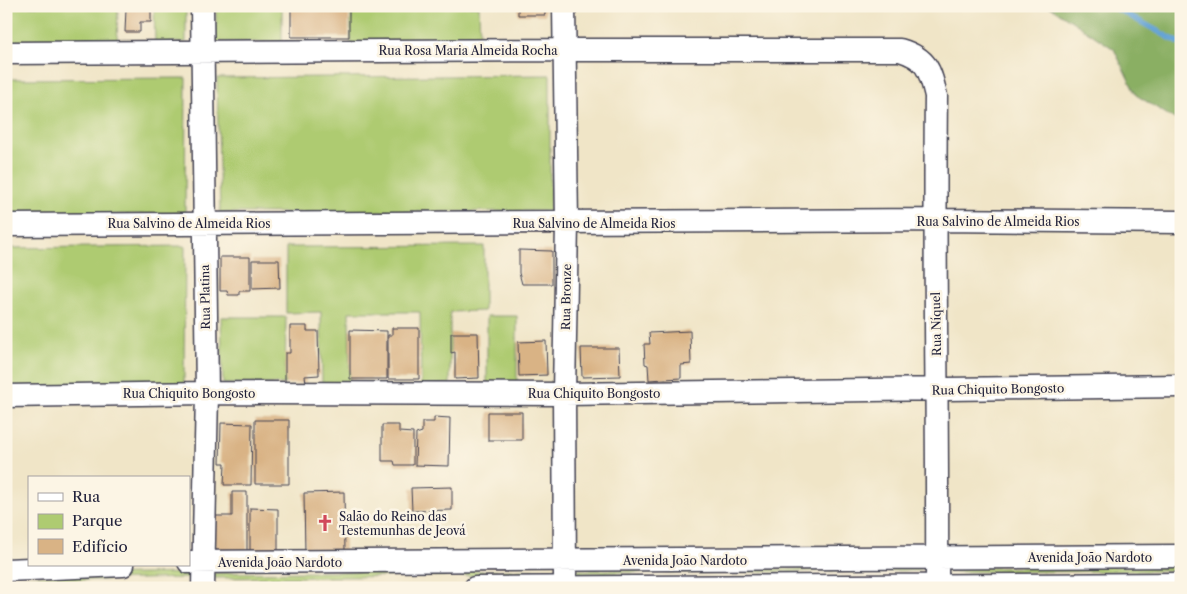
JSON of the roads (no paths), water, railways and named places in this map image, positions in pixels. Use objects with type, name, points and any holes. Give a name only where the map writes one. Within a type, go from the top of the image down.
[{"type":"street","name":"Rua Platina","points":[[202,6],[207,393],[196,562],[203,588]]},
{"type":"street","name":"Rua Bronze","points":[[564,6],[568,223],[564,394],[565,587]]},
{"type":"street","name":"Rua Rosa Maria Almeida Rocha","points":[[6,53],[900,50],[914,54],[926,64]]},
{"type":"street","name":"Rua Níquel","points":[[926,64],[932,78],[936,96],[934,220],[937,390],[936,586]]},
{"type":"street","name":"Rua Salvino de Almeida Rios","points":[[6,224],[934,220],[1181,222]]},
{"type":"street","name":"Rua Chiquito Bongosto","points":[[6,396],[207,393],[564,394],[1181,386]]},
{"type":"street","name":"Avenida João Nardoto","points":[[196,562],[1181,556]]},
{"type":"street","points":[[6,570],[100,566]]},
{"type":"street","points":[[475,588],[1181,584]]},
{"type":"waterway","points":[[1112,6],[1181,44]]},
{"type":"place","name":"Salão do Reino das Testemunhas de Jeová","points":[[325,523]]}]
